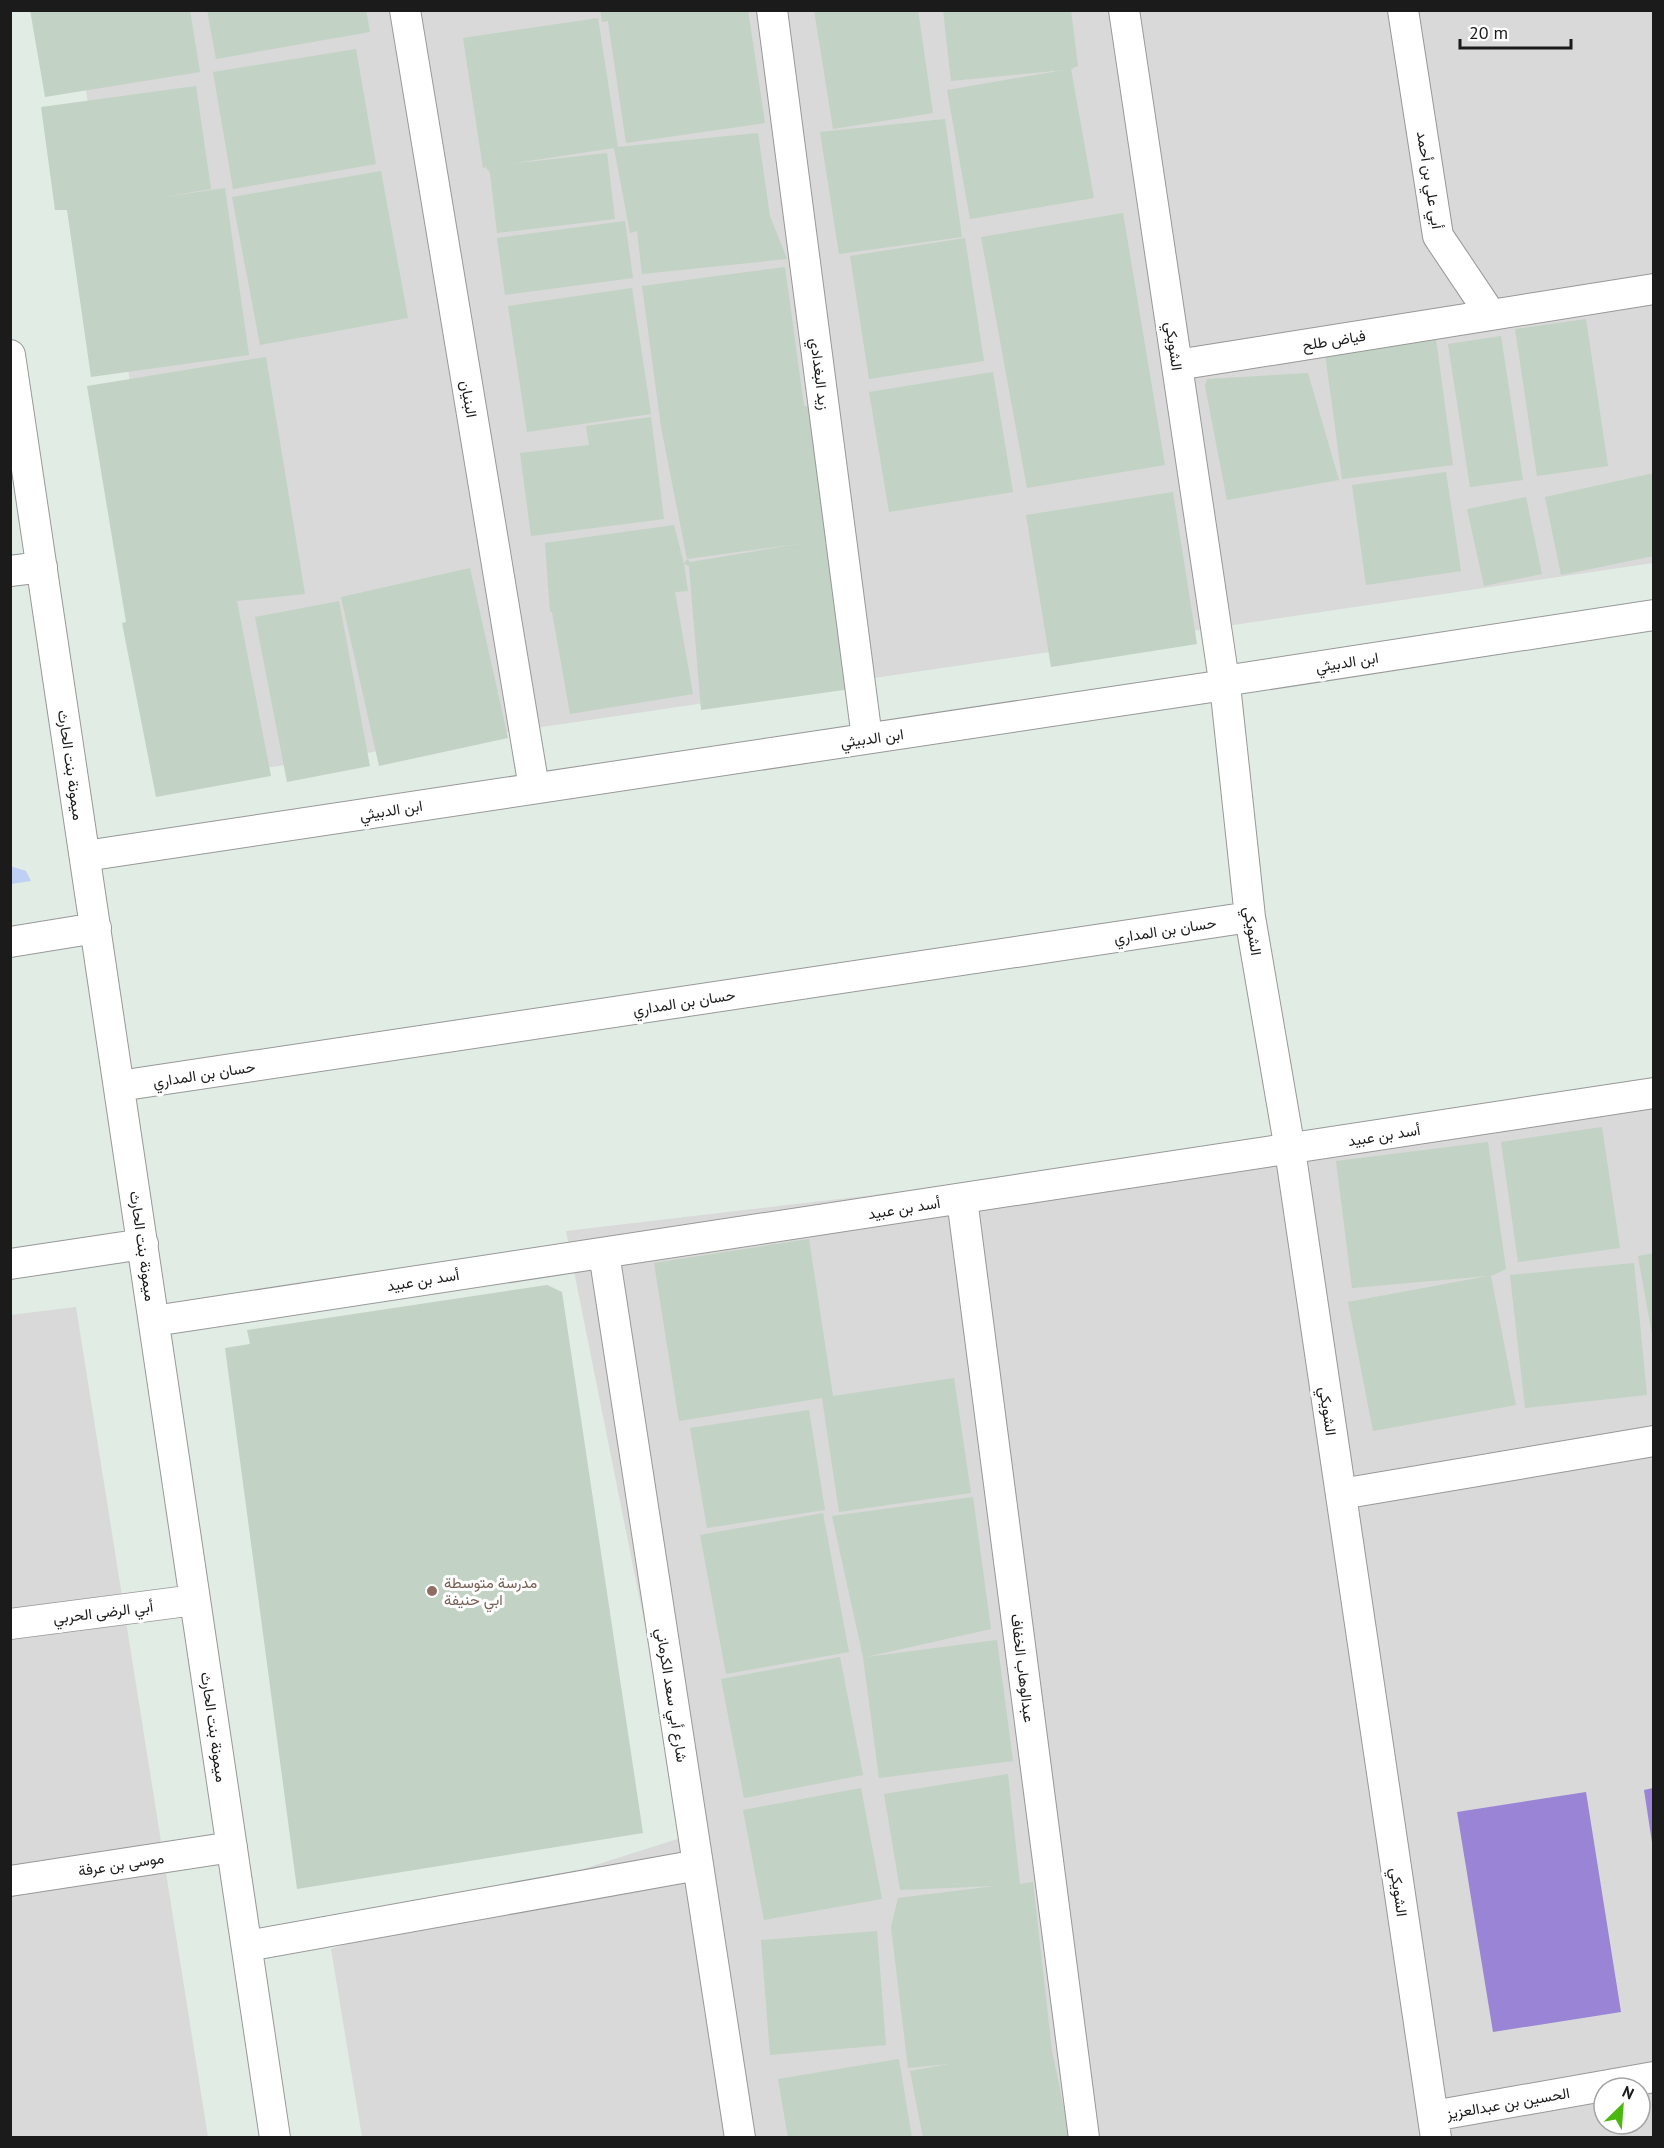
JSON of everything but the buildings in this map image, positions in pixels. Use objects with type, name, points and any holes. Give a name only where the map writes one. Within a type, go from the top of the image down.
[{"type":"street","name":"البنيان","points":[[405,10],[534,788]]},
{"type":"street","name":"زيد البغدادي","points":[[772,10],[867,738]]},
{"type":"street","name":"الشويكي","points":[[1124,10],[1225,683],[1250,917],[1290,1150],[1434,2127]]},
{"type":"street","name":"أبي علي بن أحمد","points":[[1403,10],[1438,236],[1491,315]]},
{"type":"street","points":[[1491,315],[1653,289]]},
{"type":"street","name":"فياض طلح","points":[[1177,365],[1491,315]]},
{"type":"street","name":"ميمونة بنت الحارث","points":[[11,362],[275,2138]]},
{"type":"street","points":[[10,571],[42,567]]},
{"type":"street","name":"ابن الدبيثي","points":[[85,855],[867,738],[1653,615]]},
{"type":"street","name":"حسان بن المداري","points":[[119,1086],[1250,917]]},
{"type":"street","points":[[10,942],[96,928]]},
{"type":"street","name":"أسد بن عبيد","points":[[154,1321],[1653,1093]]},
{"type":"street","name":"عبدالوهاب الخفاف","points":[[962,1199],[1084,2138]]},
{"type":"street","points":[[10,1264],[143,1244]]},
{"type":"street","name":"شارع أبي سعد الكرماني","points":[[604,1253],[740,2138]]},
{"type":"street","points":[[1341,1494],[1653,1441]]},
{"type":"street","name":"أبي الرضى الحربي","points":[[10,1624],[195,1600]]},
{"type":"street","name":"موسى بن عرفة","points":[[10,1881],[232,1847]]},
{"type":"street","points":[[247,1946],[698,1865]]},
{"type":"street","name":"الحسين بن عبدالعزيز","points":[[1434,2127],[1653,2078]]},
{"type":"shaded area","points":[[74,11],[1653,11],[1653,563],[190,779]]},
{"type":"shaded area","points":[[10,866],[26,871],[31,881],[11,884]]},
{"type":"shaded area","points":[[1653,1104],[1653,2137],[362,2137],[331,1949],[687,1836],[566,1231]]},
{"type":"shaded area","points":[[76,1307],[208,2137],[11,2137],[10,1315]]},
{"type":"shaded area","points":[[1654,1788],[1653,1849],[1644,1790]]},
{"type":"shaded area","points":[[1586,1792],[1621,2012],[1493,2032],[1457,1812]]},
{"type":"place","name":"مدرسة متوسطة ابي حنيفة","points":[[432,1591]]}]
